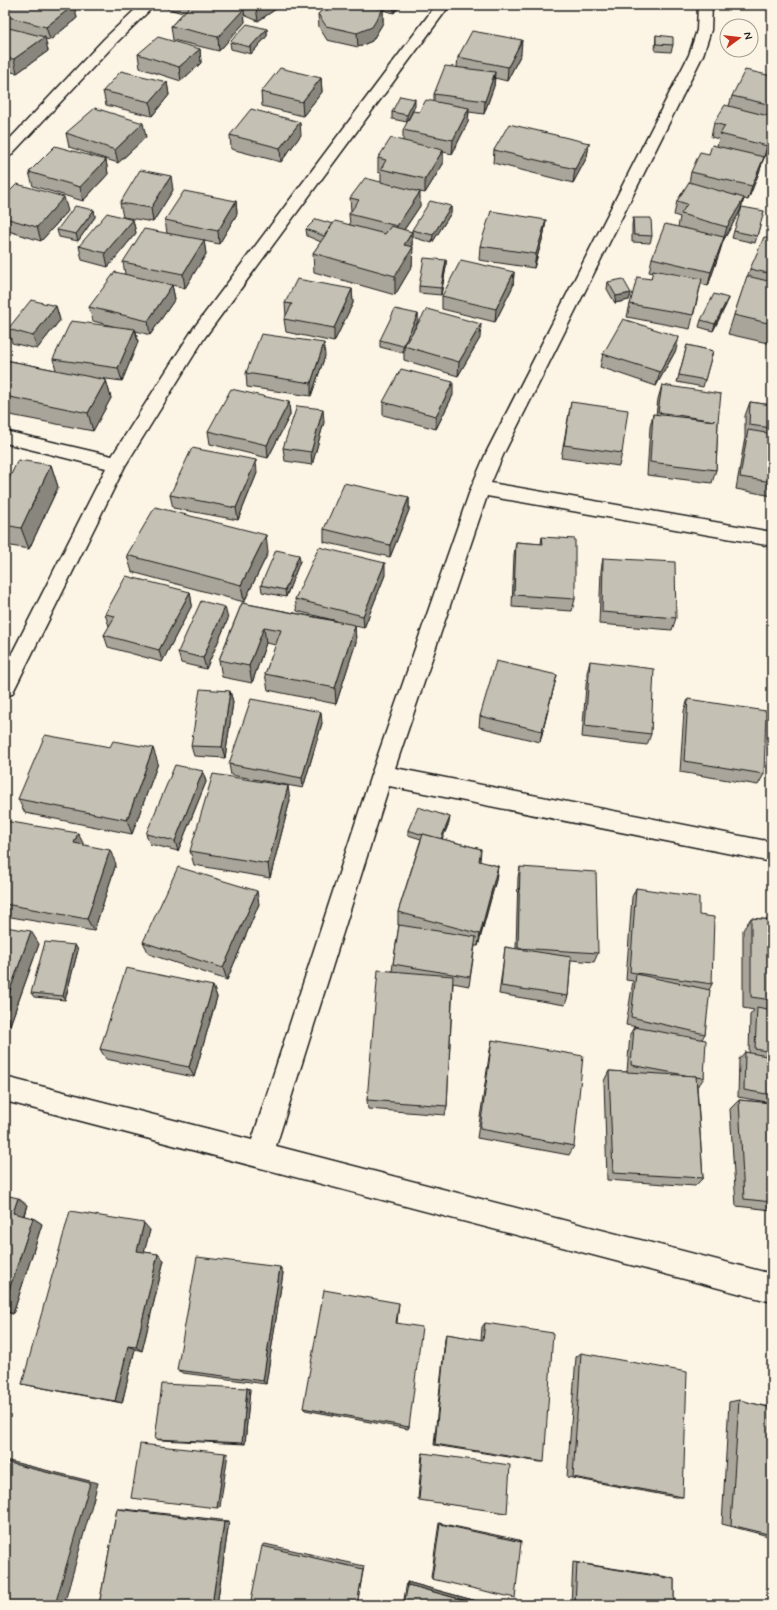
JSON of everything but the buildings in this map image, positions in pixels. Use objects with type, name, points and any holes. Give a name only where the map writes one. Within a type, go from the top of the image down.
[{"type":"street","points":[[5,153],[109,42],[148,5]]},
{"type":"street","points":[[5,688],[118,464],[199,333],[443,5]]},
{"type":"street","points":[[260,1156],[382,775],[480,488],[495,453],[696,55],[703,38],[707,18],[705,5]]},
{"type":"street","points":[[5,437],[118,464]]},
{"type":"street","points":[[480,488],[772,539]]},
{"type":"street","points":[[382,775],[772,852]]},
{"type":"street","points":[[5,1090],[772,1288]]}]
